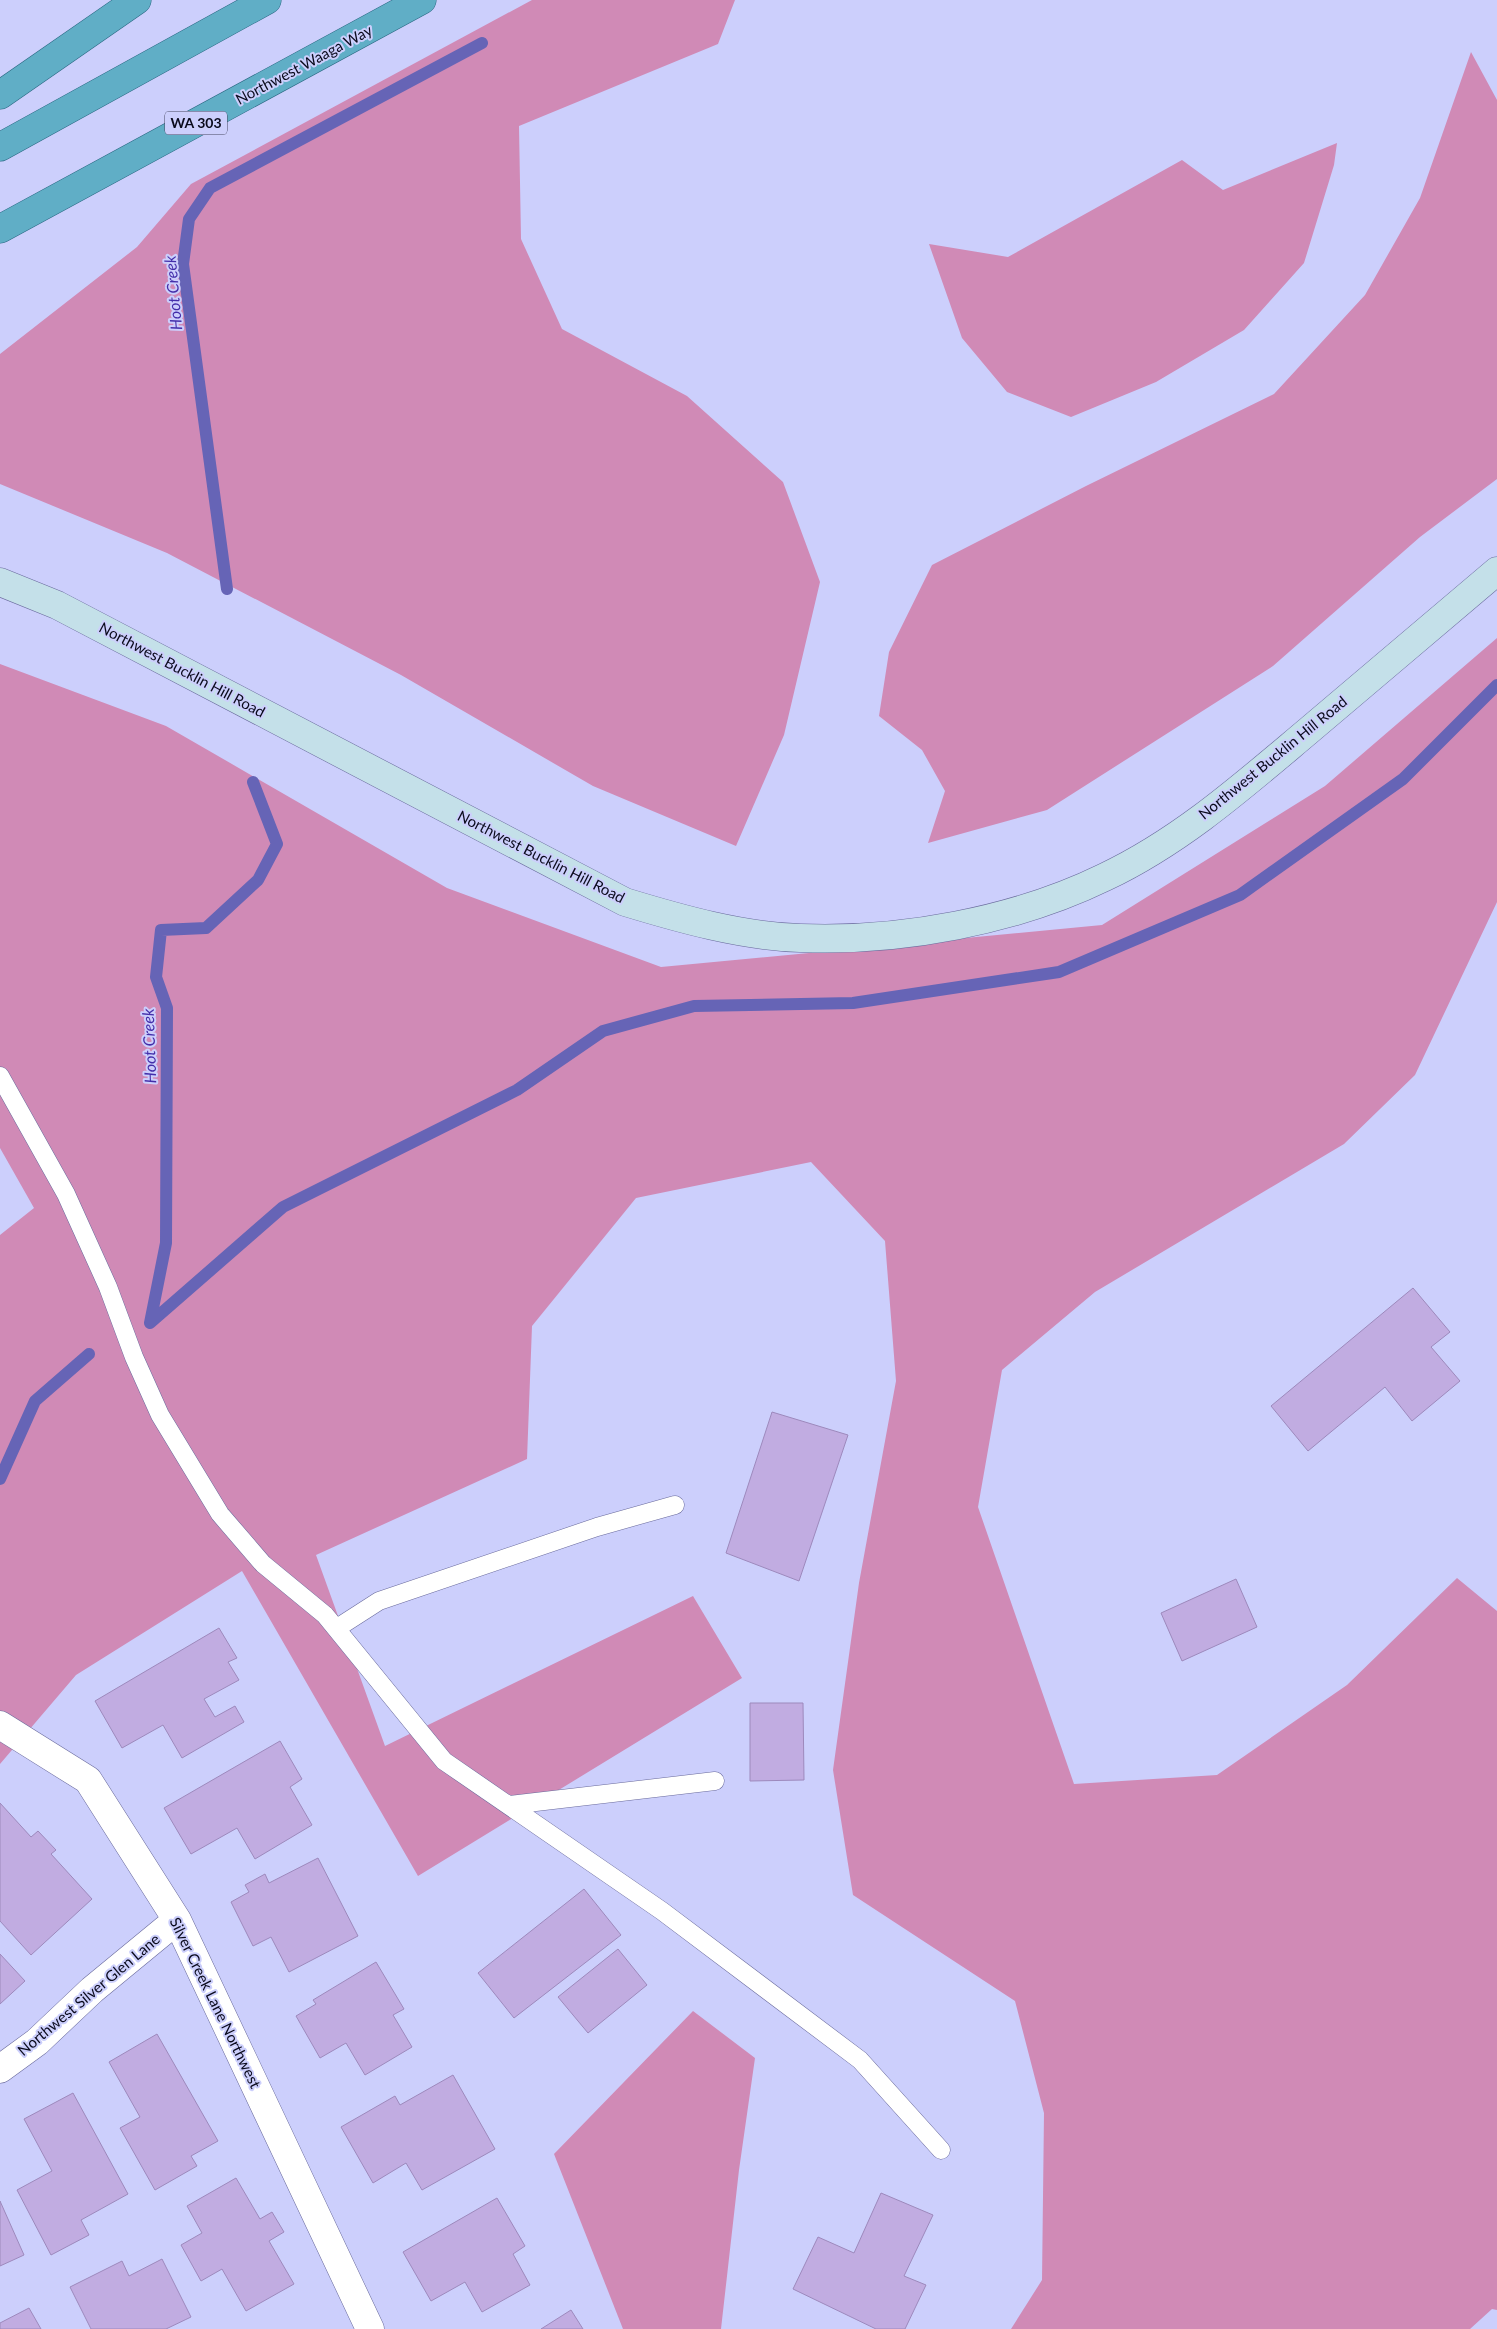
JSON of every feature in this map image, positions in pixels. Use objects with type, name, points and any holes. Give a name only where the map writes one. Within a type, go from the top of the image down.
[{"type":"highway","points":[[0,95],[137,0]]},
{"type":"highway","points":[[0,147],[267,0]]},
{"type":"highway","name":"Northwest Waaga Way","points":[[0,228],[422,0]]},
{"type":"highway","points":[[391,17],[430,0]]},
{"type":"main road","name":"Northwest Bucklin Hill Road","points":[[0,582],[57,605],[625,902],[706,924],[799,938],[868,937],[938,929],[1002,914],[1059,897],[1107,877],[1214,810],[1497,571]]},
{"type":"street","name":"Silver Creek Lane Northwest","points":[[0,1724],[88,1780],[177,1920],[367,2328]]},
{"type":"street","name":"Northwest Silver Glen Lane","points":[[0,2069],[37,2042],[92,1990],[177,1920]]},
{"type":"lane","points":[[0,1076],[66,1194],[108,1287],[134,1357],[160,1415],[220,1514],[263,1564],[325,1614],[444,1761],[662,1911],[860,2060],[941,2150]]},
{"type":"lane","points":[[337,1628],[379,1601],[597,1527],[675,1505]]},
{"type":"lane","points":[[510,1805],[715,1781]]},
{"type":"shaded area","points":[[532,0],[735,0],[718,44],[519,126],[521,239],[562,329],[687,396],[783,482],[820,582],[784,735],[736,846],[593,786],[401,675],[167,553],[0,484],[0,354],[137,247],[191,184]]},
{"type":"shaded area","points":[[1471,52],[1497,100],[1497,479],[1420,537],[1273,666],[1047,810],[928,843],[945,791],[922,750],[879,716],[889,652],[932,565],[1086,486],[1274,394],[1365,295],[1420,198]]},
{"type":"shaded area","points":[[1337,143],[1334,165],[1304,263],[1244,330],[1156,382],[1071,417],[1007,392],[962,338],[929,244],[1008,257],[1182,160],[1223,190]]},
{"type":"shaded area","points":[[1497,638],[1497,902],[1415,1075],[1344,1144],[1095,1292],[1002,1370],[978,1507],[1074,1784],[1217,1775],[1347,1685],[1457,1578],[1497,1611],[1497,2310],[1492,2309],[1470,2329],[1011,2329],[1042,2280],[1044,2113],[1015,2001],[853,1895],[833,1770],[859,1583],[896,1381],[885,1241],[811,1162],[636,1198],[532,1326],[527,1459],[316,1555],[385,1746],[693,1596],[742,1678],[418,1876],[242,1571],[76,1675],[0,1764],[0,1235],[34,1208],[0,1148],[0,664],[166,726],[447,888],[661,967],[1102,925],[1325,786]]},
{"type":"shaded area","points":[[693,2011],[755,2058],[739,2170],[721,2329],[623,2329],[554,2154]]},
{"type":"building","points":[[1413,1288],[1450,1332],[1431,1347],[1460,1381],[1412,1421],[1385,1387],[1308,1451],[1271,1406]]},
{"type":"building","points":[[772,1412],[848,1435],[799,1581],[726,1553]]},
{"type":"building","points":[[1236,1579],[1257,1627],[1182,1661],[1161,1613]]},
{"type":"building","points":[[219,1628],[237,1658],[228,1662],[239,1680],[204,1699],[215,1717],[235,1706],[244,1722],[182,1758],[163,1725],[122,1748],[95,1701]]},
{"type":"building","points":[[750,1703],[803,1703],[804,1780],[750,1781]]},
{"type":"building","points":[[280,1741],[302,1779],[290,1787],[312,1825],[255,1859],[237,1828],[191,1854],[164,1808]]},
{"type":"building","points":[[0,1803],[31,1837],[38,1831],[56,1850],[51,1854],[92,1899],[31,1955],[0,1921]]},
{"type":"building","points":[[318,1858],[358,1936],[289,1972],[271,1937],[253,1946],[231,1902],[249,1892],[245,1885],[265,1874],[269,1883]]},
{"type":"building","points":[[584,1889],[621,1935],[514,2018],[478,1973]]},
{"type":"building","points":[[618,1949],[647,1985],[588,2033],[558,1997]]},
{"type":"building","points":[[0,1954],[25,1981],[0,2004]]},
{"type":"building","points":[[376,1962],[404,2009],[393,2015],[412,2047],[365,2075],[346,2043],[320,2058],[296,2016],[316,2004],[313,2000]]},
{"type":"building","points":[[157,2034],[218,2141],[191,2156],[197,2166],[155,2190],[120,2128],[140,2117],[109,2062]]},
{"type":"building","points":[[453,2075],[495,2149],[422,2190],[406,2163],[373,2183],[341,2127],[395,2096],[400,2105]]},
{"type":"building","points":[[73,2093],[128,2194],[81,2220],[89,2235],[51,2255],[17,2190],[52,2171],[24,2119]]},
{"type":"building","points":[[236,2178],[260,2219],[272,2212],[284,2232],[269,2241],[294,2284],[246,2311],[222,2269],[201,2281],[181,2245],[202,2233],[187,2206]]},
{"type":"building","points":[[881,2193],[933,2215],[904,2276],[926,2285],[905,2329],[876,2329],[793,2289],[818,2237],[854,2253]]},
{"type":"building","points":[[497,2198],[525,2246],[513,2254],[530,2285],[482,2312],[465,2282],[431,2301],[403,2252]]},
{"type":"building","points":[[0,2201],[24,2255],[0,2266]]},
{"type":"building","points":[[162,2259],[191,2317],[166,2329],[91,2329],[70,2287],[122,2261],[129,2276]]},
{"type":"building","points":[[29,2308],[41,2329],[0,2329],[0,2323]]},
{"type":"building","points":[[571,2310],[583,2329],[541,2329]]},
{"type":"waterway","name":"Hoot Creek","points":[[227,589],[183,264],[189,219],[210,188],[482,43]]},
{"type":"waterway","points":[[150,1323],[283,1207],[517,1090],[603,1031],[694,1006],[853,1003],[1059,972],[1240,895],[1403,779],[1497,685]]},
{"type":"waterway","name":"Hoot Creek","points":[[150,1323],[166,1243],[167,1008],[156,977],[161,930],[206,928],[258,880],[277,844],[253,782]]},
{"type":"waterway","name":"Hoot Creek","points":[[0,1479],[35,1401],[89,1354]]}]
